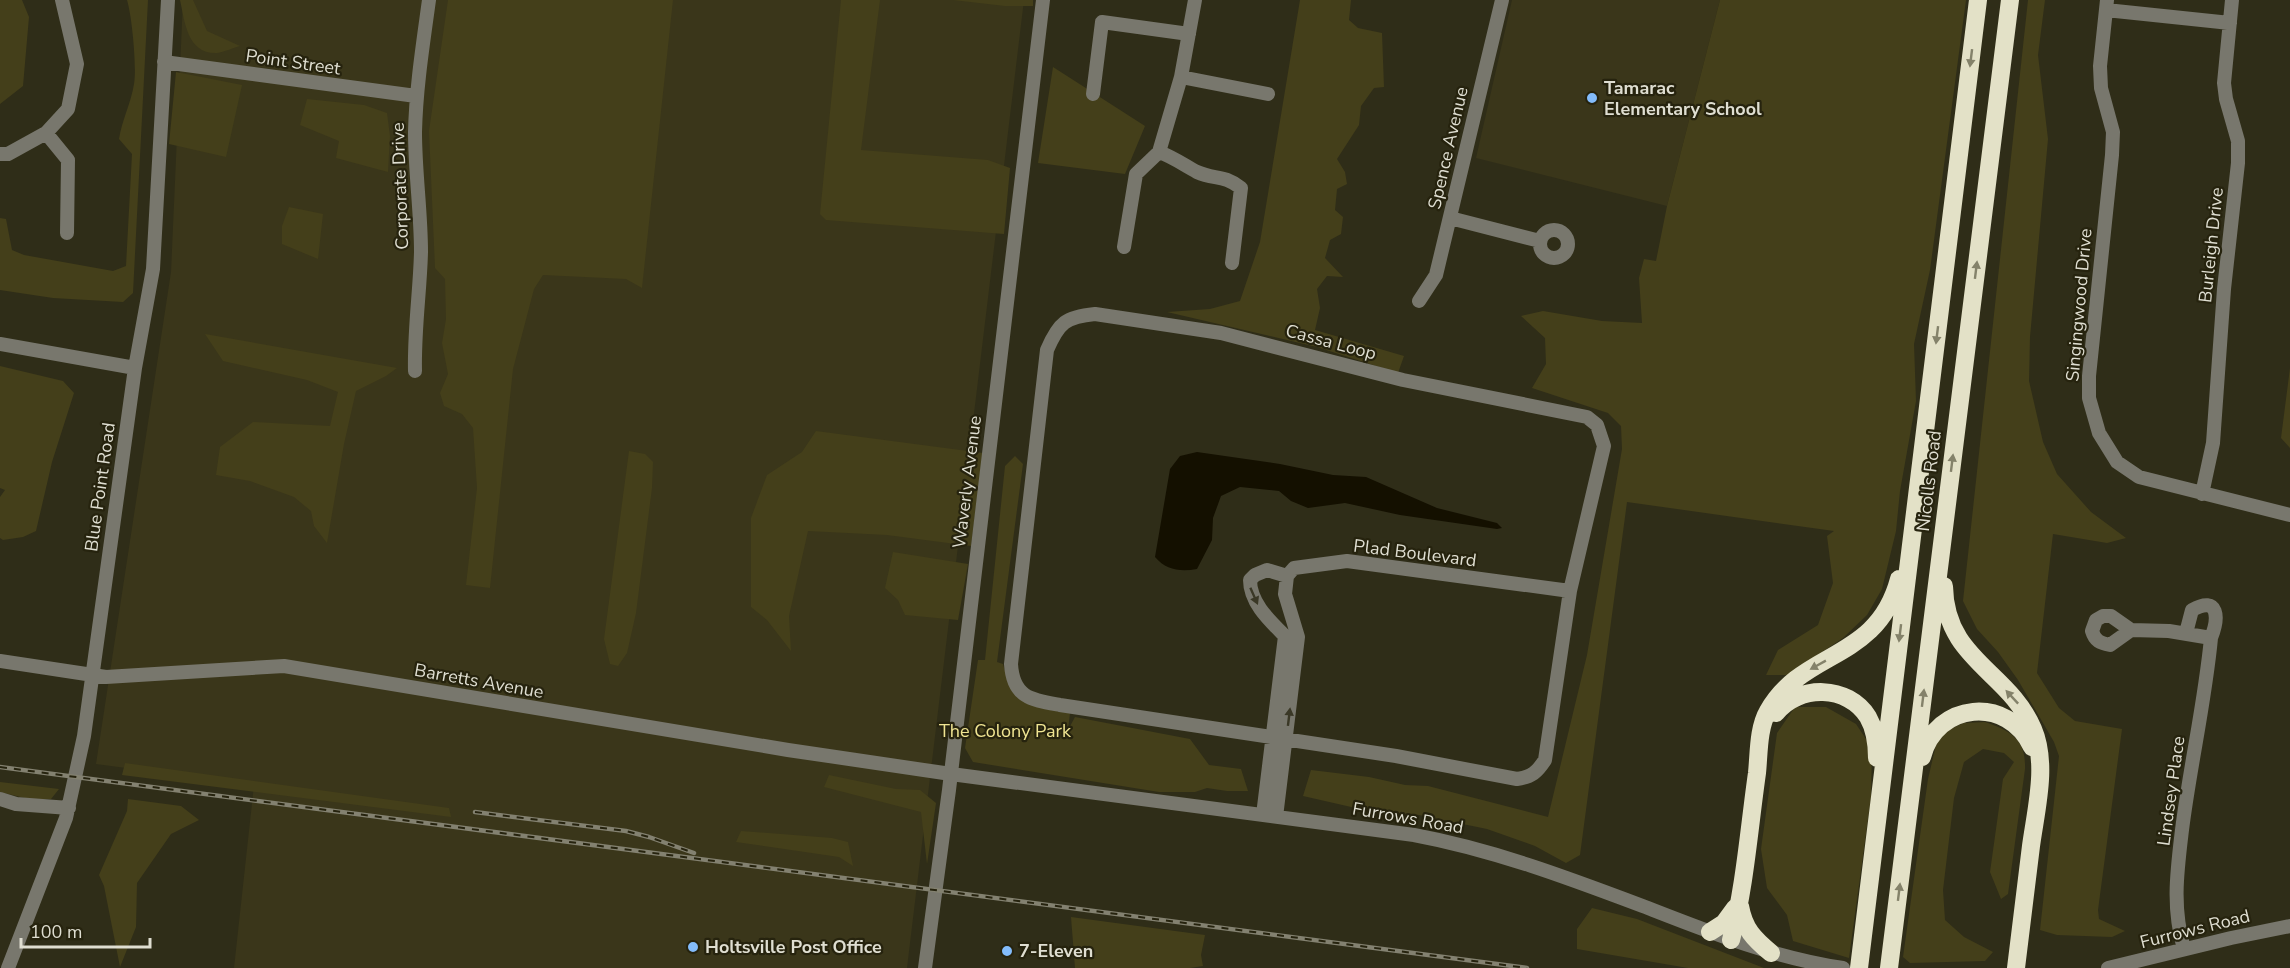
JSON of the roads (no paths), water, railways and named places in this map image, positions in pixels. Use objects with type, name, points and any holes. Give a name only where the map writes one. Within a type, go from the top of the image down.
[{"type":"highway","name":"Nicolls Road","points":[[1859,968],[1978,0]]},
{"type":"highway","name":"Nicolls Road","points":[[1890,959],[2010,0]]},
{"type":"highway","points":[[1949,488],[1948,552],[1944,585],[1948,616],[1969,654],[2023,710],[2040,752],[2016,968]]},
{"type":"highway","points":[[1731,940],[1739,901],[1764,719],[1781,692],[1805,673],[1863,639],[1884,613],[1896,587],[1904,542],[1917,498]]},
{"type":"highway","points":[[1761,740],[1780,707],[1802,694],[1828,692],[1855,703],[1869,718],[1875,737],[1878,815]]},
{"type":"highway","points":[[1908,820],[1926,745],[1938,728],[1957,716],[1971,712],[1987,712],[2009,720],[2029,740],[2039,768]]},
{"type":"highway","points":[[1710,932],[1724,923],[1739,901]]},
{"type":"highway","points":[[1739,901],[1743,922],[1749,934],[1771,953]]},
{"type":"street","points":[[0,154],[9,154],[46,133],[68,109],[77,64],[62,0]]},
{"type":"street","name":"Blue Point Road","points":[[8,968],[69,808],[84,736],[135,368],[153,269],[168,0]]},
{"type":"street","name":"Corporate Drive","points":[[414,371],[414,336],[421,263],[421,223],[415,135],[416,96],[429,0]]},
{"type":"street","name":"Waverly Avenue","points":[[925,968],[951,774],[1043,0]]},
{"type":"street","points":[[1124,247],[1136,174],[1159,152],[1181,77],[1194,0]]},
{"type":"street","name":"Spence Avenue","points":[[1419,301],[1436,275],[1502,0]]},
{"type":"street","name":"Burleigh Drive","points":[[2202,494],[2213,443],[2224,289],[2238,163],[2238,141],[2226,99],[2224,83],[2232,0]]},
{"type":"street","points":[[2107,5],[2230,23]]},
{"type":"street","name":"Singingwood Drive","points":[[2107,5],[2100,66],[2101,88],[2113,132],[2112,155],[2090,365],[2089,398],[2099,433],[2117,462],[2139,477],[2290,514]]},
{"type":"street","points":[[1093,94],[1102,22],[1189,34]]},
{"type":"street","name":"Point Street","points":[[164,62],[416,96]]},
{"type":"street","points":[[1181,77],[1268,94]]},
{"type":"street","points":[[46,133],[68,160],[67,233]]},
{"type":"street","points":[[1159,152],[1179,160],[1198,172],[1228,178],[1241,188],[1232,263]]},
{"type":"street","points":[[1450,218],[1540,241]]},
{"type":"street","name":"Cassa Loop","points":[[1095,314],[1221,333],[1403,380],[1587,417],[1597,425],[1604,446],[1570,591],[1545,760],[1538,771],[1528,778],[1517,779],[1396,756],[1279,739],[1030,699],[1016,688],[1011,675],[1011,664],[1047,350],[1058,329],[1066,320],[1095,314]]},
{"type":"street","points":[[0,344],[135,368]]},
{"type":"street","name":"Plad Boulevard","points":[[1287,576],[1294,568],[1347,561],[1570,591]]},
{"type":"street","points":[[1269,816],[1291,637],[1285,594],[1287,576],[1267,570],[1255,575],[1250,580],[1250,588],[1260,609],[1291,637]]},
{"type":"street","name":"Lindsey Place","points":[[2184,949],[2180,936],[2175,890],[2211,638],[2217,625],[2214,609],[2198,607],[2192,610],[2186,633]]},
{"type":"street","points":[[2131,630],[2169,631],[2211,638]]},
{"type":"street","name":"Barretts Avenue","points":[[0,661],[113,677],[284,666],[764,747],[951,774]]},
{"type":"street","name":"Furrows Road","points":[[951,774],[1398,832],[1476,849],[1537,868],[1771,953],[1843,968]]},
{"type":"street","points":[[0,799],[16,804],[69,808]]},
{"type":"street","name":"Furrows Road","points":[[2108,968],[2290,926]]},
{"type":"railway","points":[[0,767],[1527,968]]},
{"type":"railway","points":[[475,812],[626,831],[694,853]]},
{"type":"place","name":"Tamarac Elementary School","points":[[1592,98]]},
{"type":"place","name":"Holtsville Post Office","points":[[693,947]]},
{"type":"place","name":"7-Eleven","points":[[1007,951]]},
{"type":"park label","name":"The Colony Park","points":[[1005,731]]}]
